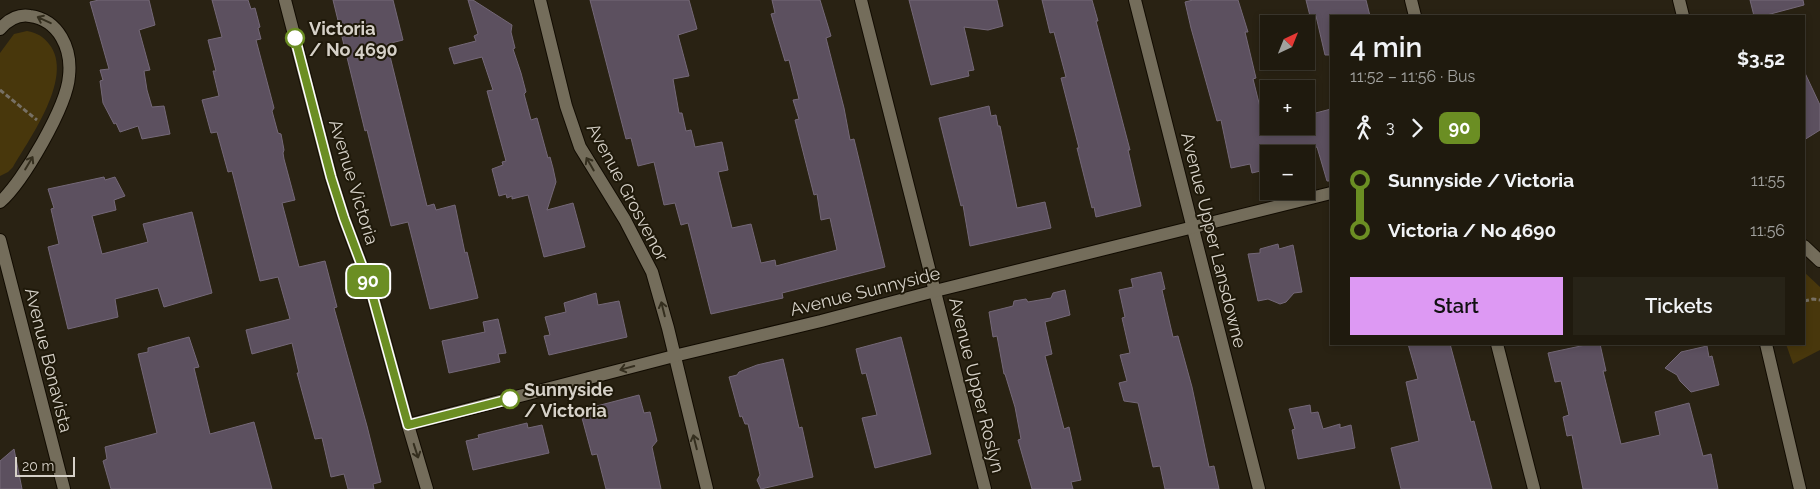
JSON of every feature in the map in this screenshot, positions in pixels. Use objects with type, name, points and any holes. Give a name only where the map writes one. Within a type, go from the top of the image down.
[{"type":"street","name":"Avenue Victoria","points":[[285,0],[331,177],[371,290],[427,489]]},
{"type":"street","name":"Avenue Grosvenor","points":[[540,0],[573,128],[580,148],[625,220],[652,272],[707,489]]},
{"type":"street","name":"Avenue Upper Roslyn","points":[[861,0],[985,489]]},
{"type":"street","name":"Avenue Upper Lansdowne","points":[[1134,0],[1258,489]]},
{"type":"street","points":[[1411,0],[1415,15]]},
{"type":"street","points":[[1679,0],[1682,15]]},
{"type":"street","points":[[0,29],[6,22],[20,16],[33,16],[46,20],[60,34],[68,52],[70,63],[68,87],[59,111],[19,180],[0,202]]},
{"type":"street","name":"Avenue Sunnyside","points":[[408,425],[674,356],[821,322],[935,291],[1330,193]]},
{"type":"street","name":"Avenue Bonavista","points":[[0,240],[64,489]]},
{"type":"street","points":[[1805,247],[1820,261]]},
{"type":"street","points":[[1498,345],[1534,489]]},
{"type":"street","points":[[1766,345],[1800,489]]},
{"type":"path","points":[[0,90],[40,121]]},
{"type":"path","points":[[1805,301],[1820,300]]},
{"type":"shaded area","points":[[27,31],[40,35],[49,44],[56,57],[57,73],[54,89],[39,124],[13,167],[0,176],[0,53],[14,34]]},
{"type":"shaded area","points":[[1805,273],[1820,287],[1820,350],[1793,364],[1786,345],[1805,345]]},
{"type":"building","points":[[99,0],[149,0],[155,25],[139,30],[150,70],[144,71],[152,107],[164,106],[170,134],[142,139],[138,126],[120,132],[116,123],[114,124],[103,103],[100,81],[103,80],[100,70],[109,69],[90,2]]},
{"type":"building","points":[[212,0],[248,0],[251,9],[255,8],[261,39],[256,40],[274,108],[272,111],[278,133],[281,134],[284,159],[295,200],[282,203],[299,267],[325,261],[337,307],[334,308],[381,482],[373,484],[374,489],[348,489],[344,474],[331,477],[322,438],[315,439],[297,373],[299,373],[292,343],[252,354],[246,330],[290,319],[278,277],[260,281],[232,171],[228,172],[217,132],[211,133],[202,100],[219,96],[213,71],[216,71],[208,40],[222,37]]},
{"type":"building","points":[[333,0],[393,0],[403,40],[387,44],[427,206],[434,204],[436,210],[455,205],[465,253],[467,252],[478,298],[430,309],[408,222],[391,226],[367,130],[365,131]]},
{"type":"building","points":[[468,0],[473,0],[512,25],[511,32],[515,48],[513,49],[526,92],[524,94],[531,120],[537,118],[556,182],[547,210],[573,203],[585,247],[544,257],[528,195],[512,199],[512,196],[507,198],[506,194],[499,196],[492,169],[503,165],[502,162],[506,161],[487,91],[493,90],[482,57],[454,64],[449,48],[476,41],[474,36],[478,34]]},
{"type":"building","points":[[590,0],[689,0],[697,29],[678,35],[689,76],[673,79],[679,113],[682,113],[686,131],[691,130],[695,147],[722,142],[728,170],[718,172],[732,228],[751,224],[761,263],[775,260],[776,266],[837,250],[830,218],[821,220],[817,194],[814,195],[795,120],[799,119],[793,100],[799,99],[789,60],[785,61],[771,14],[775,13],[772,0],[820,0],[831,36],[826,38],[850,140],[854,139],[885,267],[782,293],[783,298],[711,314],[688,223],[681,225],[675,203],[664,205],[654,162],[638,166],[631,138],[626,139]]},
{"type":"building","points":[[909,0],[997,0],[1003,26],[988,30],[964,27],[974,70],[968,71],[969,76],[931,85]]},
{"type":"building","points":[[1042,0],[1092,0],[1130,150],[1128,150],[1141,206],[1096,217],[1094,207],[1092,208],[1061,78],[1066,77],[1054,32],[1050,33]]},
{"type":"building","points":[[1193,0],[1238,0],[1248,32],[1245,32],[1256,78],[1253,79],[1260,107],[1260,135],[1315,135],[1315,113],[1330,109],[1330,181],[1327,181],[1315,145],[1260,145],[1260,171],[1252,173],[1250,164],[1231,168],[1221,120],[1217,121],[1185,2]]},
{"type":"building","points":[[1306,0],[1366,0],[1370,15],[1330,15],[1330,55],[1325,55],[1316,16],[1310,15]]},
{"type":"building","points":[[1750,0],[1803,0],[1804,5],[1767,15],[1754,15]]},
{"type":"building","points":[[1805,73],[1820,105],[1820,130],[1805,139]]},
{"type":"building","points":[[989,106],[991,116],[996,115],[998,126],[1000,126],[1017,208],[1045,202],[1051,228],[970,246],[963,205],[961,206],[939,118]]},
{"type":"building","points":[[104,177],[105,180],[115,177],[125,196],[114,200],[116,210],[92,216],[102,254],[148,242],[143,224],[192,212],[212,293],[164,307],[158,288],[115,299],[118,317],[68,329],[48,247],[59,244],[51,209],[54,208],[48,189]]},
{"type":"building","points":[[1278,244],[1279,249],[1293,245],[1302,292],[1294,293],[1286,302],[1280,304],[1268,299],[1258,301],[1248,254],[1260,253],[1260,249]]},
{"type":"building","points":[[1161,272],[1165,289],[1162,290],[1173,337],[1178,336],[1192,387],[1209,467],[1214,466],[1219,489],[1165,489],[1160,466],[1153,467],[1138,403],[1124,401],[1119,383],[1127,381],[1120,355],[1130,353],[1122,318],[1125,317],[1119,290],[1133,287],[1131,279]]},
{"type":"building","points":[[1065,290],[1070,315],[1045,322],[1052,354],[1045,356],[1064,429],[1069,427],[1081,480],[1071,482],[1073,489],[1032,489],[1018,440],[1021,439],[1015,407],[1004,374],[997,336],[993,337],[989,312],[1013,306],[1014,301],[1026,299],[1028,302],[1051,298],[1053,293]]},
{"type":"building","points":[[596,293],[598,305],[619,301],[627,337],[549,355],[544,336],[550,335],[545,317],[566,312],[564,303]]},
{"type":"building","points":[[498,319],[506,353],[498,354],[500,362],[449,373],[442,341],[485,332],[483,322]]},
{"type":"building","points":[[189,337],[199,367],[194,368],[210,434],[254,422],[272,489],[111,489],[103,461],[107,459],[105,447],[157,433],[138,354],[148,352],[148,348]]},
{"type":"building","points":[[901,337],[931,454],[875,468],[862,418],[877,415],[866,373],[862,374],[856,349]]},
{"type":"building","points":[[1408,345],[1450,345],[1471,422],[1474,421],[1492,489],[1401,489],[1391,448],[1419,441],[1406,382],[1418,379]]},
{"type":"building","points":[[1585,345],[1600,345],[1606,371],[1603,371],[1621,444],[1660,435],[1655,412],[1689,403],[1703,456],[1711,454],[1718,489],[1583,489],[1572,435],[1567,436],[1563,417],[1569,415],[1561,381],[1555,382],[1548,353]]},
{"type":"building","points":[[1707,346],[1709,357],[1712,356],[1719,385],[1691,392],[1677,375],[1665,368],[1681,352]]},
{"type":"building","points":[[783,359],[799,428],[802,427],[813,477],[761,489],[757,480],[760,475],[748,424],[745,424],[742,416],[740,417],[729,377],[757,365]]},
{"type":"building","points":[[639,395],[644,413],[650,412],[657,441],[652,447],[661,489],[606,489],[597,454],[592,455],[582,418],[591,415],[589,408]]},
{"type":"building","points":[[1310,405],[1311,413],[1318,412],[1323,429],[1340,424],[1340,428],[1351,425],[1355,448],[1298,459],[1292,430],[1295,429],[1289,409]]},
{"type":"building","points":[[527,423],[528,428],[542,425],[549,453],[473,470],[466,441],[479,438],[478,435]]},
{"type":"building","points":[[14,449],[22,489],[0,489],[0,461]]},
{"type":"bus line","name":"90","points":[[295,38],[331,177],[344,218],[368,280],[408,425],[510,399]]},
{"type":"place","name":"Victoria / No 4690","points":[[295,38]]},
{"type":"place","name":"Sunnyside / Victoria","points":[[510,399]]}]
